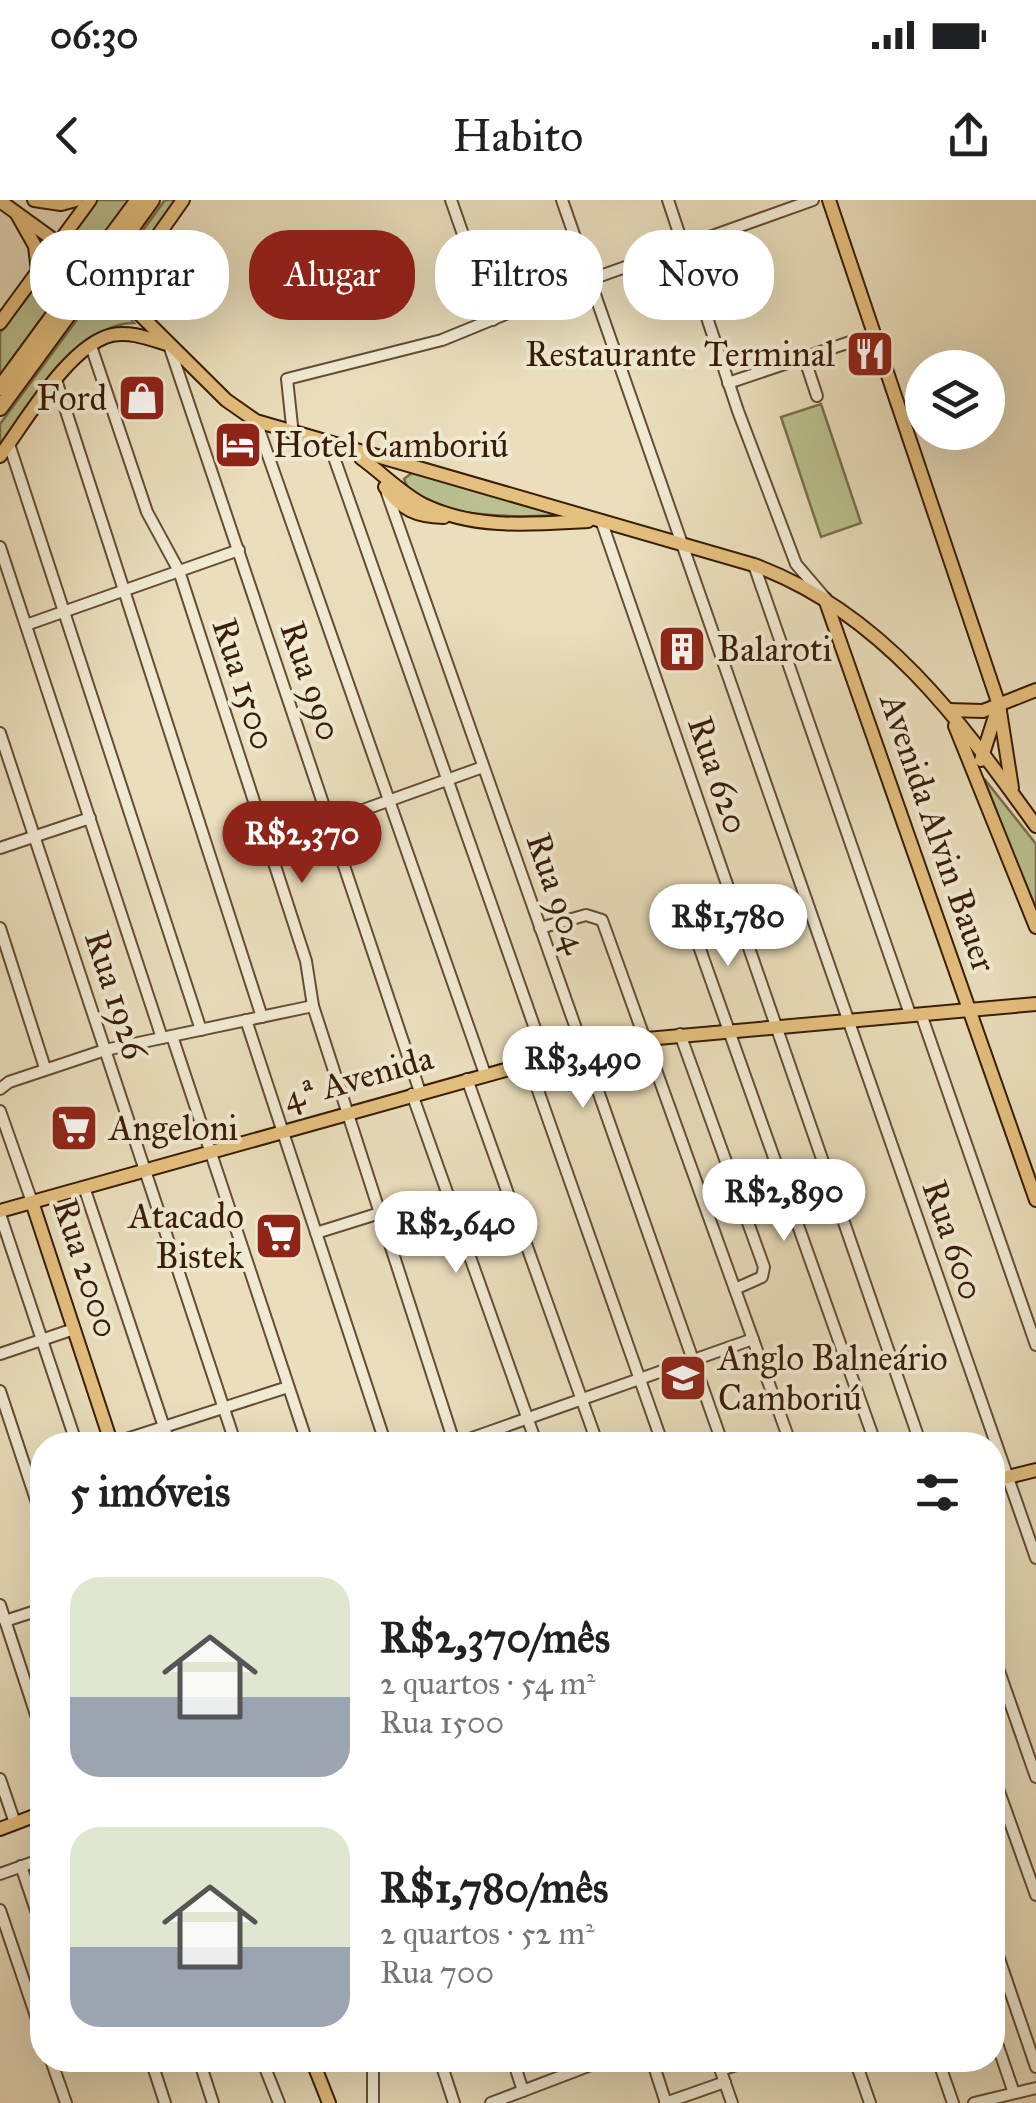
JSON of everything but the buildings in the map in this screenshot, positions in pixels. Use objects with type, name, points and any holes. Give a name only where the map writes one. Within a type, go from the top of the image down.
[{"type":"highway","points":[[119,230],[138,200]]},
{"type":"highway","points":[[127,230],[152,200]]},
{"type":"highway","points":[[0,388],[54,320]]},
{"type":"highway","points":[[0,408],[60,320]]},
{"type":"main road","points":[[34,200],[76,200]]},
{"type":"main road","points":[[69,230],[90,200]]},
{"type":"main road","points":[[162,230],[184,200]]},
{"type":"main road","points":[[829,200],[999,705],[1013,794]]},
{"type":"main road","points":[[0,201],[43,230]]},
{"type":"main road","points":[[14,210],[30,237]]},
{"type":"main road","points":[[0,323],[30,283]]},
{"type":"main road","points":[[145,320],[226,400],[256,421],[293,436],[754,566],[824,598],[896,652],[948,710],[1036,826]]},
{"type":"main road","points":[[0,456],[56,380],[91,346],[114,334],[169,345]]},
{"type":"main road","points":[[355,454],[424,505],[466,518]]},
{"type":"main road","points":[[385,487],[400,507],[422,516],[520,524],[601,520]]},
{"type":"main road","name":"Avenida Alvin Bauer","points":[[824,598],[1036,1200]]},
{"type":"main road","points":[[948,710],[972,714],[1036,690]]},
{"type":"main road","points":[[975,777],[999,705]]},
{"type":"main road","points":[[948,710],[1036,928]]},
{"type":"main road","name":"4ª Avenida","points":[[0,1213],[582,1047],[644,1037],[1036,1004]]},
{"type":"main road","name":"Rua 2000","points":[[32,1202],[108,1432]]},
{"type":"main road","points":[[1005,1479],[1036,1470]]},
{"type":"main road","points":[[0,1829],[30,1817]]},
{"type":"main road","points":[[317,2072],[329,2103]]},
{"type":"street","points":[[451,200],[462,230]]},
{"type":"street","name":"Rua 600","points":[[562,200],[572,230]]},
{"type":"street","points":[[668,200],[677,230]]},
{"type":"street","points":[[726,230],[813,200]]},
{"type":"street","points":[[293,436],[288,379],[414,349],[493,320]]},
{"type":"street","name":"Rua 600","points":[[603,320],[992,1432]]},
{"type":"street","points":[[707,320],[796,564],[824,598]]},
{"type":"street","points":[[728,382],[874,334]]},
{"type":"street","name":"Rua 990","points":[[169,345],[330,822],[416,1093],[533,1432]]},
{"type":"street","name":"Rua 1500","points":[[91,346],[147,512],[178,571],[306,961],[313,1006],[450,1432]]},
{"type":"street","points":[[804,357],[817,396]]},
{"type":"street","points":[[56,380],[262,1017]]},
{"type":"street","points":[[256,421],[485,1074]]},
{"type":"street","points":[[9,444],[201,1030]]},
{"type":"street","points":[[330,446],[545,1056]]},
{"type":"street","name":"Rua 904","points":[[380,472],[718,1432]]},
{"type":"street","name":"Rua 620","points":[[601,520],[917,1432]]},
{"type":"street","points":[[0,548],[304,1432]]},
{"type":"street","points":[[26,625],[238,550]]},
{"type":"street","points":[[754,566],[1036,1345]]},
{"type":"street","name":"Rua 1926","points":[[0,733],[232,1432]]},
{"type":"street","points":[[268,844],[484,767]]},
{"type":"street","points":[[0,848],[90,818]]},
{"type":"street","points":[[540,928],[586,915],[602,920],[785,1432]]},
{"type":"street","points":[[690,921],[871,1432]]},
{"type":"street","points":[[0,928],[45,1068]]},
{"type":"street","points":[[0,1089],[45,1068],[105,1050],[313,1006]]},
{"type":"street","points":[[246,1020],[382,1432]]},
{"type":"street","points":[[680,1034],[764,1267],[762,1278],[735,1290]]},
{"type":"street","points":[[528,1062],[658,1432]]},
{"type":"street","points":[[467,1079],[593,1432]]},
{"type":"street","name":"Rua 2000","points":[[1,1114],[32,1202]]},
{"type":"street","points":[[84,1187],[166,1432]]},
{"type":"street","points":[[0,1213],[73,1432]]},
{"type":"street","points":[[316,1233],[380,1213]]},
{"type":"street","points":[[0,1354],[74,1329]]},
{"type":"street","points":[[490,1432],[753,1339]]},
{"type":"street","points":[[150,1432],[288,1387]]},
{"type":"street","points":[[0,1391],[30,1482]]},
{"type":"street","name":"Rua 600","points":[[1005,1469],[1036,1558]]},
{"type":"street","points":[[0,1605],[30,1695]]},
{"type":"street","points":[[6,1621],[30,1613]]},
{"type":"street","points":[[1005,1687],[1035,1771]]},
{"type":"street","points":[[0,1779],[15,1823]]},
{"type":"street","points":[[1005,1808],[1036,1895]]},
{"type":"street","points":[[0,1874],[30,1863]]},
{"type":"street","points":[[21,1866],[30,1893]]},
{"type":"street","points":[[0,1910],[30,1999]]},
{"type":"street","points":[[1005,1976],[1036,2067]]},
{"type":"street","points":[[1005,2067],[1014,2093]]},
{"type":"street","points":[[55,2072],[66,2103]]},
{"type":"street","points":[[155,2072],[165,2103]]},
{"type":"street","points":[[203,2072],[213,2103]]},
{"type":"street","points":[[267,2072],[279,2103]]},
{"type":"street","points":[[373,2072],[373,2103]]},
{"type":"street","points":[[444,2072],[454,2103]]},
{"type":"street","points":[[517,2072],[523,2091]]},
{"type":"street","points":[[494,2103],[573,2072]]},
{"type":"street","points":[[656,2072],[666,2103],[725,2082]]},
{"type":"street","points":[[721,2072],[732,2103]]},
{"type":"street","points":[[859,2072],[870,2103]]},
{"type":"street","points":[[942,2072],[953,2103]]},
{"type":"street","points":[[974,2103],[1036,2088]]},
{"type":"green space","points":[[97,200],[130,200],[108,230],[75,230]]},
{"type":"green space","points":[[165,200],[178,200],[161,230],[143,230]]},
{"type":"green space","points":[[30,294],[30,320],[40,320],[0,375],[0,333]]},
{"type":"green space","points":[[77,320],[132,320],[134,323],[114,326],[95,336],[76,352],[0,448],[0,424]]},
{"type":"green space","points":[[821,404],[861,523],[821,537],[781,417]]},
{"type":"green space","points":[[413,472],[562,515],[475,514],[429,503],[413,493],[404,479]]},
{"type":"green space","points":[[986,784],[1036,844],[1036,912]]},
{"type":"place","name":"Restaurante Terminal","points":[[870,354]]},
{"type":"place","name":"Ford","points":[[142,398]]},
{"type":"place","name":"Hotel Camboriú","points":[[238,445]]},
{"type":"place","name":"Balaroti","points":[[682,649]]},
{"type":"place","name":"Angeloni","points":[[74,1128]]},
{"type":"place","name":"Atacado Bistek","points":[[279,1236]]},
{"type":"place","name":"Anglo Balneário Camboriú","points":[[683,1378]]}]
